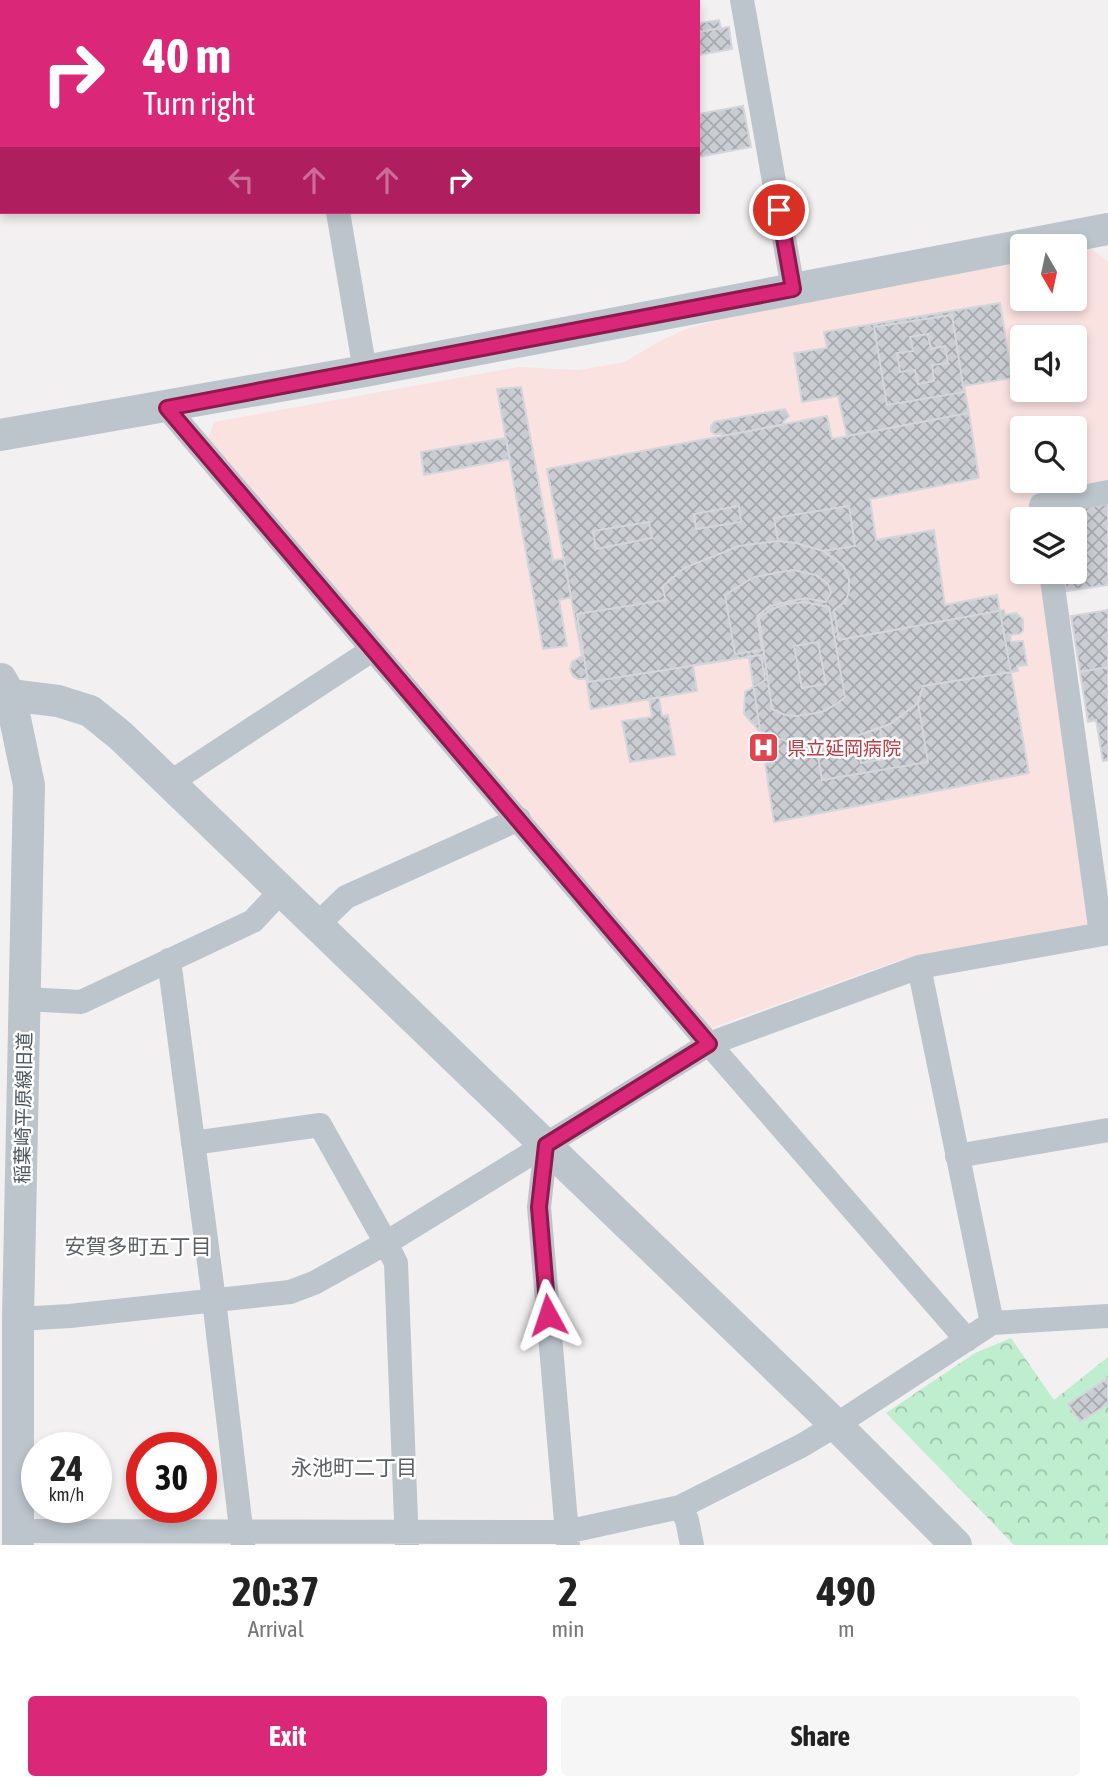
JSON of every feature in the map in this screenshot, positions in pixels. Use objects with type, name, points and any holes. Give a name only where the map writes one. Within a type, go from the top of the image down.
[{"type":"street","points":[[742,0],[793,289]]},
{"type":"street","points":[[338,214],[365,371]]},
{"type":"street","points":[[0,435],[167,408],[1108,229]]},
{"type":"street","points":[[167,408],[709,1044],[967,1340]]},
{"type":"street","points":[[1041,507],[1108,492]]},
{"type":"street","points":[[9,1319],[70,1316],[290,1292],[391,1253],[546,1145],[709,1044],[919,967],[1105,933],[1053,584]]},
{"type":"street","points":[[171,782],[372,650]]},
{"type":"street","points":[[5,686],[90,711],[121,736],[836,1425],[956,1545]]},
{"type":"street","name":"稲葉崎平原線旧道","points":[[5,686],[29,785],[25,999],[9,1319],[17,1538]]},
{"type":"street","points":[[318,924],[346,897],[519,819]]},
{"type":"street","points":[[25,999],[80,1002],[253,921],[282,890]]},
{"type":"street","points":[[169,960],[243,1538]]},
{"type":"street","points":[[919,967],[992,1323]]},
{"type":"street","points":[[193,1143],[320,1125],[391,1253],[407,1538]]},
{"type":"street","points":[[957,1156],[1108,1130]]},
{"type":"street","points":[[546,1145],[539,1207],[567,1539]]},
{"type":"street","points":[[17,1538],[567,1539],[680,1507],[801,1446],[992,1323],[1108,1316]]},
{"type":"street","points":[[680,1507],[687,1520],[692,1545]]},
{"type":"shaded area","name":"県立延岡病院","points":[[1091,248],[1108,262],[1108,482],[1087,486],[1087,416],[1010,416],[1010,493],[1051,493],[1030,497],[1031,507],[1010,507],[1010,584],[1042,584],[1089,925],[903,959],[711,1028],[702,1026],[206,446],[214,422],[518,367],[579,370],[625,362],[686,329],[759,309],[1010,263],[1010,312],[1087,312],[1087,249]]},
{"type":"green space","points":[[1011,1338],[1054,1400],[1108,1357],[1108,1545],[1014,1545],[886,1413],[975,1353]]},
{"type":"building","points":[[719,20],[721,28],[700,32],[700,23]]},
{"type":"building","points":[[729,27],[732,49],[700,55],[700,32]]},
{"type":"building","points":[[743,106],[751,147],[700,157],[700,114]]},
{"type":"building","points":[[1000,303],[1010,378],[964,386],[969,413],[847,436],[838,396],[802,402],[794,353],[827,348],[824,332]]},
{"type":"building","points":[[952,315],[964,392],[887,405],[874,327]]},
{"type":"building","points":[[928,334],[931,349],[945,346],[948,363],[932,365],[934,381],[918,384],[915,370],[900,372],[897,353],[913,351],[910,337]]},
{"type":"building","points":[[521,387],[553,560],[564,559],[571,597],[559,600],[567,646],[543,649],[497,389]]},
{"type":"building","points":[[785,409],[789,416],[783,425],[722,436],[711,431],[714,422]]},
{"type":"building","points":[[969,413],[979,478],[870,499],[876,540],[934,530],[945,605],[997,595],[1029,773],[774,822],[749,657],[693,665],[697,691],[591,709],[586,679],[573,676],[570,669],[572,662],[582,656],[547,469],[827,416],[832,439]]},
{"type":"building","points":[[506,438],[510,459],[424,475],[421,452]]},
{"type":"building","points":[[1108,504],[1108,585],[1066,591],[1065,584],[1087,584],[1087,507]]},
{"type":"building","points":[[739,506],[741,522],[696,529],[694,514]]},
{"type":"building","points":[[849,506],[855,546],[823,551],[778,541],[774,518]]},
{"type":"building","points":[[649,522],[652,538],[596,549],[593,531]]},
{"type":"building","points":[[778,541],[823,551],[843,565],[849,579],[849,591],[846,601],[834,610],[839,640],[1004,610],[1005,615],[1016,613],[1023,619],[1023,631],[1010,635],[1011,642],[1023,641],[1027,665],[1017,666],[1018,671],[923,686],[918,703],[890,724],[822,744],[789,742],[760,732],[744,714],[745,692],[765,680],[761,655],[588,682],[577,614],[666,600],[662,587],[684,568],[739,546]]},
{"type":"building","points":[[793,570],[816,575],[828,584],[831,593],[826,602],[805,598],[770,606],[757,616],[762,650],[735,654],[725,595],[754,577]]},
{"type":"building","points":[[804,602],[829,607],[845,697],[822,712],[785,715],[772,709],[759,618],[772,609]]},
{"type":"building","points":[[1108,610],[1108,667],[1080,672],[1071,616]]},
{"type":"building","points":[[818,642],[826,684],[802,688],[794,646]]},
{"type":"building","points":[[1108,667],[1108,760],[1103,761],[1096,720],[1088,722],[1080,672]]},
{"type":"building","points":[[659,697],[662,716],[668,715],[675,755],[630,762],[622,721],[652,717],[649,699]]},
{"type":"building","points":[[918,703],[928,762],[822,780],[816,743],[856,736],[861,763],[885,759],[880,728],[890,724]]},
{"type":"building","points":[[880,728],[885,759],[861,763],[856,736]]},
{"type":"building","points":[[1108,1378],[1108,1404],[1080,1422],[1068,1404]]},
{"type":"place","name":"県立延岡病院","points":[[764,748]]},
{"type":"district","name":"安賀多町五丁目","points":[[138,1246]]},
{"type":"district","name":"永池町二丁目","points":[[354,1467]]},
{"type":"route","points":[[548,1315],[539,1207],[546,1145],[709,1044],[167,408],[793,289],[779,210]]}]
